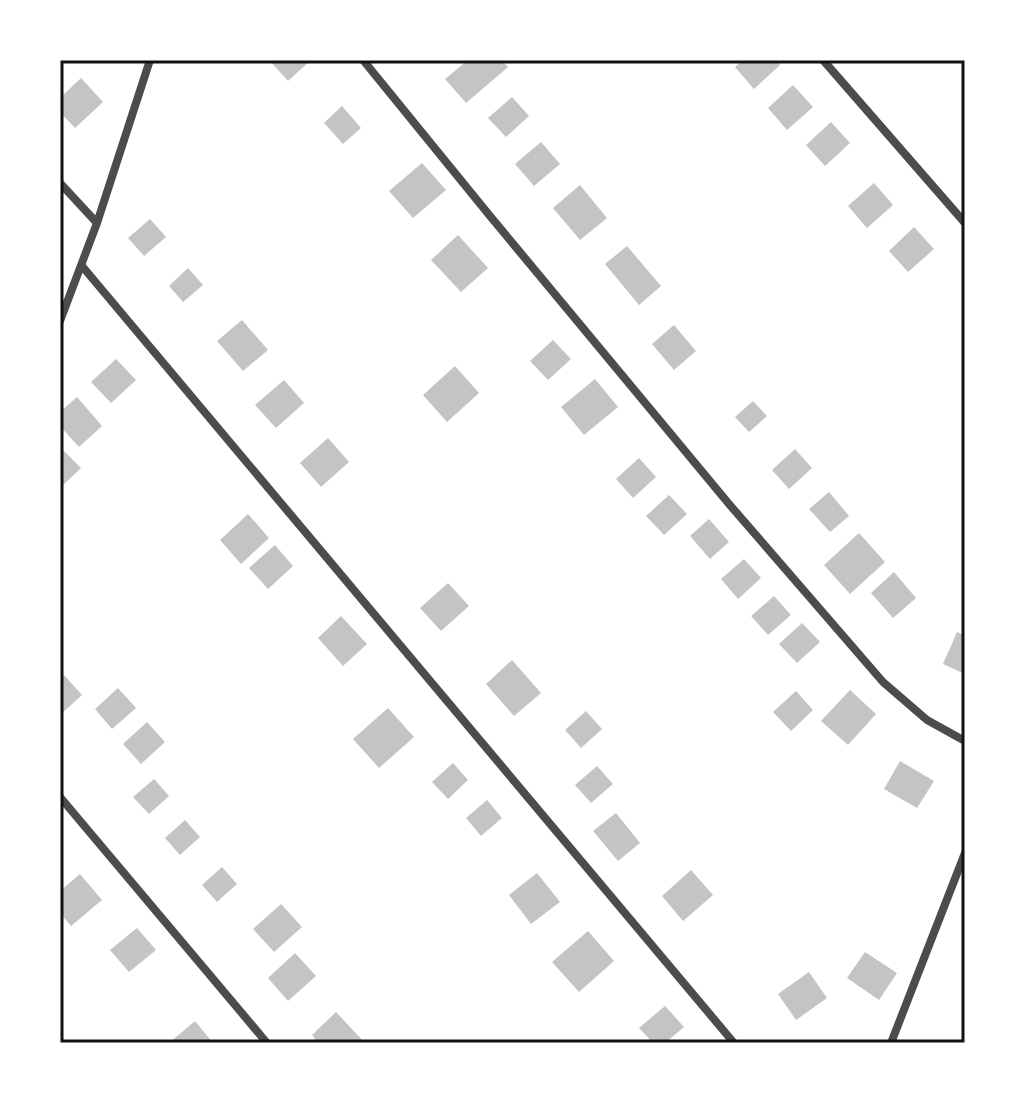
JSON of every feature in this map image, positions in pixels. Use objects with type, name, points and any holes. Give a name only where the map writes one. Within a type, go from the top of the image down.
[{"type":"street","points":[[60,321],[97,223],[150,60]]},
{"type":"street","points":[[363,60],[729,504],[883,682],[927,720],[965,741]]},
{"type":"street","points":[[823,60],[965,223]]},
{"type":"street","points":[[60,183],[97,223]]},
{"type":"street","points":[[82,266],[734,1043]]},
{"type":"street","points":[[60,797],[267,1043]]},
{"type":"street","points":[[891,1043],[965,853]]},
{"type":"building","points":[[269,60],[311,60],[288,81]]},
{"type":"building","points":[[468,60],[502,60],[508,67],[466,103],[445,79]]},
{"type":"building","points":[[743,60],[775,60],[780,65],[754,89],[735,67]]},
{"type":"building","points":[[81,78],[103,102],[75,128],[60,112],[60,98]]},
{"type":"building","points":[[793,85],[813,107],[787,130],[768,108]]},
{"type":"building","points":[[512,97],[529,116],[506,137],[488,118]]},
{"type":"building","points":[[342,106],[361,128],[343,144],[324,123]]},
{"type":"building","points":[[831,122],[850,143],[825,166],[806,145]]},
{"type":"building","points":[[541,142],[560,164],[534,186],[515,164]]},
{"type":"building","points":[[422,163],[446,190],[413,218],[389,191]]},
{"type":"building","points":[[874,183],[893,205],[867,228],[848,206]]},
{"type":"building","points":[[580,185],[607,218],[580,240],[553,208]]},
{"type":"building","points":[[150,219],[166,237],[144,256],[128,238]]},
{"type":"building","points":[[914,227],[934,249],[908,272],[889,251]]},
{"type":"building","points":[[458,235],[488,268],[461,292],[431,260]]},
{"type":"building","points":[[627,246],[661,286],[639,305],[605,264]]},
{"type":"building","points":[[188,268],[203,285],[183,302],[169,286]]},
{"type":"building","points":[[242,320],[268,350],[243,371],[217,341]]},
{"type":"building","points":[[674,325],[696,351],[674,370],[652,344]]},
{"type":"building","points":[[553,340],[571,359],[548,380],[530,361]]},
{"type":"building","points":[[116,359],[136,380],[111,403],[91,382]]},
{"type":"building","points":[[455,366],[479,393],[447,422],[423,395]]},
{"type":"building","points":[[595,379],[618,407],[584,435],[561,407]]},
{"type":"building","points":[[284,380],[304,403],[276,428],[255,405]]},
{"type":"building","points":[[77,397],[102,426],[79,447],[60,426],[60,412]]},
{"type":"building","points":[[753,401],[767,416],[749,432],[735,417]]},
{"type":"building","points":[[328,438],[349,462],[321,487],[300,463]]},
{"type":"building","points":[[60,447],[81,468],[60,488]]},
{"type":"building","points":[[795,449],[812,468],[789,489],[772,470]]},
{"type":"building","points":[[639,458],[656,477],[633,498],[616,479]]},
{"type":"building","points":[[829,492],[849,516],[830,532],[809,509]]},
{"type":"building","points":[[669,495],[687,514],[664,535],[646,516]]},
{"type":"building","points":[[248,514],[269,538],[241,564],[220,540]]},
{"type":"building","points":[[709,519],[729,542],[710,559],[690,536]]},
{"type":"building","points":[[859,533],[885,562],[850,594],[824,565]]},
{"type":"building","points":[[275,545],[293,566],[268,589],[249,568]]},
{"type":"building","points":[[744,559],[761,578],[738,599],[721,579]]},
{"type":"building","points":[[894,572],[916,598],[893,618],[871,593]]},
{"type":"building","points":[[448,583],[469,606],[441,631],[420,608]]},
{"type":"building","points":[[774,596],[791,615],[768,635],[751,616]]},
{"type":"building","points":[[341,616],[367,644],[343,666],[318,638]]},
{"type":"building","points":[[802,623],[820,642],[797,663],[779,644]]},
{"type":"building","points":[[957,632],[965,636],[965,674],[943,664]]},
{"type":"building","points":[[512,660],[541,693],[514,716],[486,684]]},
{"type":"building","points":[[64,675],[82,695],[60,715],[60,679]]},
{"type":"building","points":[[118,688],[136,708],[112,729],[95,709]]},
{"type":"building","points":[[850,690],[876,714],[848,745],[821,721]]},
{"type":"building","points":[[796,691],[813,710],[791,731],[773,712]]},
{"type":"building","points":[[388,708],[414,737],[379,768],[353,739]]},
{"type":"building","points":[[586,711],[602,729],[581,748],[565,730]]},
{"type":"building","points":[[147,722],[165,742],[141,764],[123,744]]},
{"type":"building","points":[[900,761],[934,781],[917,808],[884,789]]},
{"type":"building","points":[[453,763],[468,780],[448,799],[432,782]]},
{"type":"building","points":[[597,766],[613,784],[591,803],[575,785]]},
{"type":"building","points":[[154,779],[169,796],[149,814],[133,797]]},
{"type":"building","points":[[487,800],[502,818],[481,836],[466,818]]},
{"type":"building","points":[[616,813],[640,843],[618,861],[593,831]]},
{"type":"building","points":[[185,820],[200,837],[180,855],[165,838]]},
{"type":"building","points":[[222,867],[237,884],[217,902],[202,885]]},
{"type":"building","points":[[691,870],[713,895],[683,921],[662,896]]},
{"type":"building","points":[[537,873],[560,902],[531,924],[509,895]]},
{"type":"building","points":[[80,874],[102,900],[71,926],[60,913],[60,891]]},
{"type":"building","points":[[281,904],[302,927],[274,952],[253,929]]},
{"type":"building","points":[[137,928],[156,950],[129,972],[110,950]]},
{"type":"building","points":[[588,931],[614,961],[579,992],[552,962]]},
{"type":"building","points":[[865,952],[897,973],[879,1000],[847,978]]},
{"type":"building","points":[[295,953],[316,976],[288,1001],[268,978]]},
{"type":"building","points":[[809,972],[827,998],[796,1020],[778,994]]},
{"type":"building","points":[[665,1006],[684,1027],[665,1043],[653,1043],[639,1028]]},
{"type":"building","points":[[336,1012],[365,1043],[318,1043],[312,1035]]},
{"type":"building","points":[[195,1021],[213,1043],[169,1043]]}]
